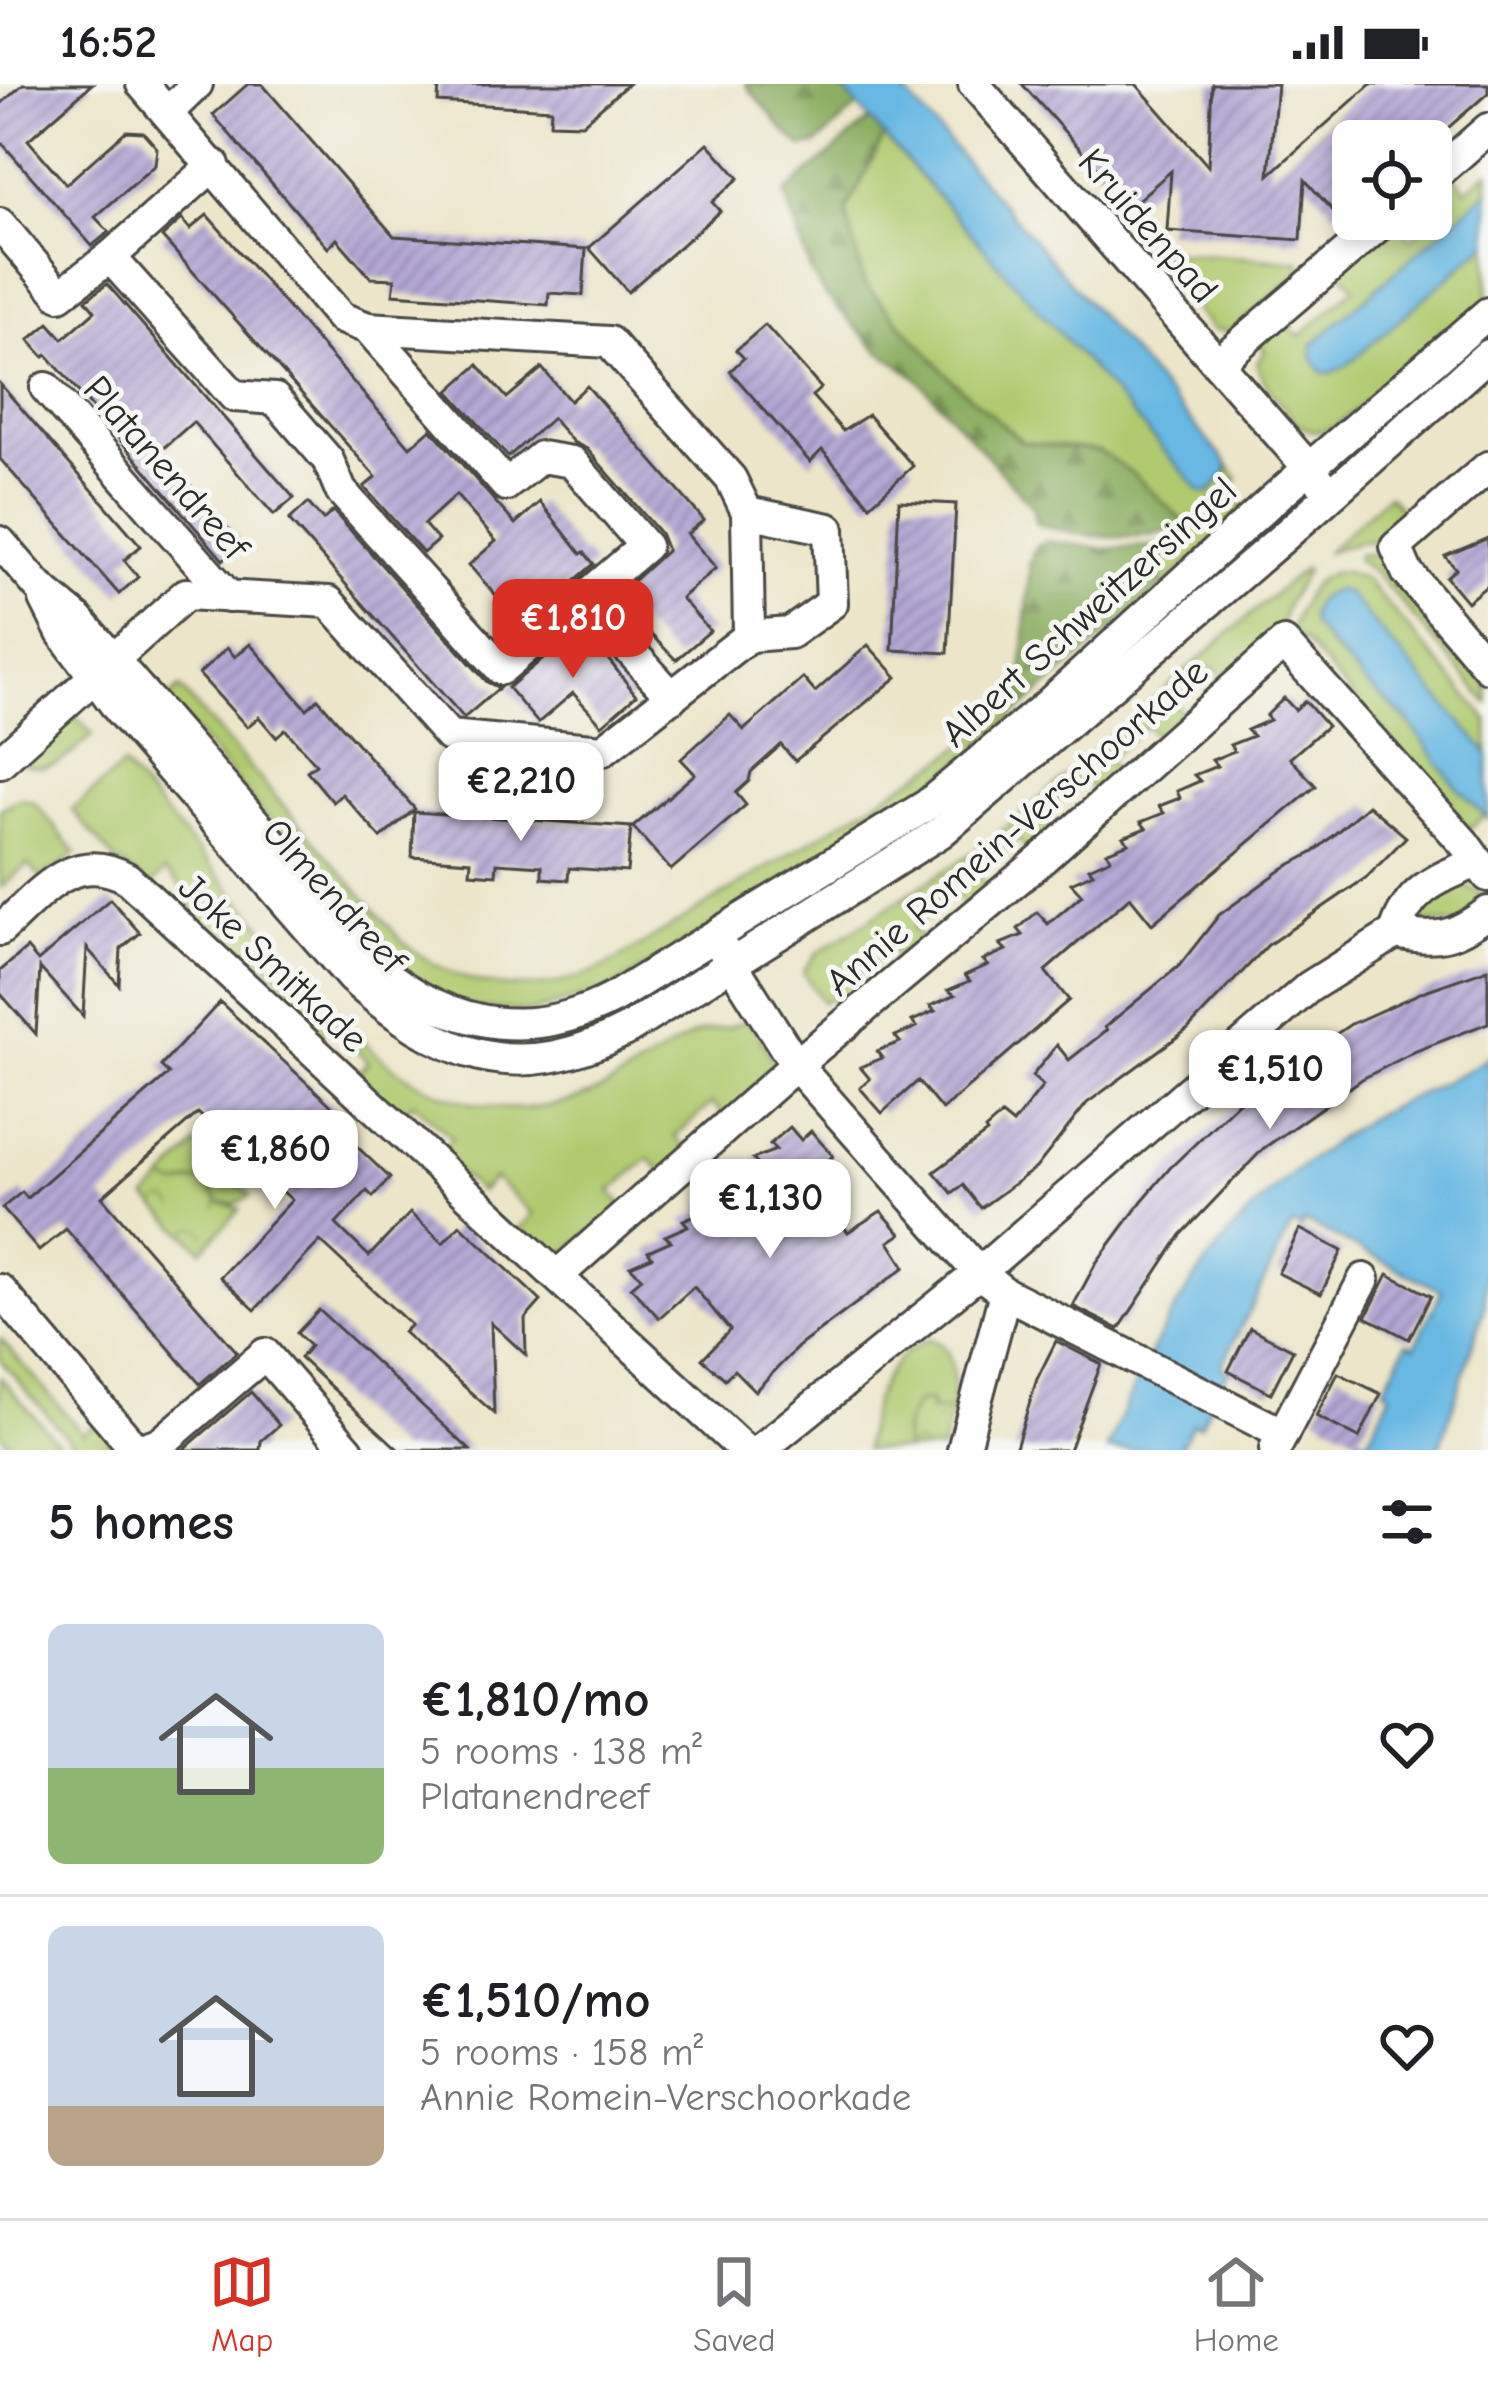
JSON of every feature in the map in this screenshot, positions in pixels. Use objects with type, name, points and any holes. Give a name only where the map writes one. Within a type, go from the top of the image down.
[{"type":"street","points":[[142,84],[341,318],[368,328],[609,342],[731,479],[747,512],[748,636]]},
{"type":"street","points":[[167,112],[197,84]]},
{"type":"street","name":"Kruidenpad","points":[[974,84],[1331,494]]},
{"type":"street","points":[[1452,161],[1488,129]]},
{"type":"street","points":[[0,224],[60,295],[214,165]]},
{"type":"street","name":"Kruidenpad","points":[[1218,363],[1362,240]]},
{"type":"street","points":[[110,257],[234,396],[275,399],[328,460],[340,490],[501,669],[645,546],[572,462],[542,457],[506,485],[368,328]]},
{"type":"street","name":"Albert Schweitzersingel","points":[[715,936],[927,805],[1046,707],[1309,467],[1488,313]]},
{"type":"street","name":"Albert Schweitzersingel","points":[[733,965],[940,832],[1488,355]]},
{"type":"street","name":"Platanendreef","points":[[46,388],[229,597]]},
{"type":"street","points":[[1488,467],[1396,547],[1407,572],[1488,667]]},
{"type":"street","name":"Platanendreef","points":[[0,762],[186,594],[329,602],[449,736],[603,750],[748,636],[790,632],[832,603],[829,529],[747,512]]},
{"type":"street","name":"Olmendreef","points":[[0,542],[39,587],[79,620],[120,711],[351,977],[394,1016],[438,1042],[504,1059],[539,1059],[580,1051],[628,1029],[733,965]]},
{"type":"street","points":[[583,598],[673,697]]},
{"type":"street","name":"Annie Romein-Verschoorkade","points":[[557,1276],[796,1065],[1042,859],[1284,643],[1482,869]]},
{"type":"street","name":"Olmendreef","points":[[103,667],[364,953],[417,998],[442,1011],[505,1024],[567,1017],[615,997],[715,936]]},
{"type":"street","name":"Joke Smitkade","points":[[0,930],[61,877],[80,867],[110,868],[127,878],[744,1450]]},
{"type":"street","points":[[760,1450],[979,1273],[1310,987],[1395,933],[1402,909],[1424,884],[1482,869]]},
{"type":"street","points":[[1395,933],[1431,940],[1464,930],[1488,912]]},
{"type":"street","points":[[715,936],[796,1065],[979,1273],[1005,1293],[1201,1392],[1279,1442],[1364,1279]]},
{"type":"street","points":[[0,1290],[137,1450],[162,1442],[265,1354],[348,1450]]},
{"type":"street","points":[[963,1450],[1005,1293]]},
{"type":"green space","points":[[745,84],[838,84],[858,106],[816,145],[802,147]]},
{"type":"green space","points":[[870,120],[884,136],[846,212],[864,283],[953,381],[1022,442],[1099,451],[1133,474],[1187,525],[1150,535],[1112,537],[1036,523],[1032,506],[916,377],[876,348],[824,294],[811,273],[785,193]]},
{"type":"green space","points":[[884,136],[1201,491],[1228,471],[1226,462],[1238,479],[1187,525],[1133,474],[1099,451],[1023,442],[953,381],[864,283],[846,212]]},
{"type":"green space","points":[[1488,172],[1488,191],[1452,222],[1452,177],[1467,190]]},
{"type":"green space","points":[[1373,240],[1432,240],[1313,344],[1347,365],[1488,243],[1488,303],[1334,427],[1316,431],[1299,424],[1284,408],[1257,363],[1265,351],[1260,344],[1285,322],[1299,337],[1355,288],[1340,269]]},
{"type":"green space","points":[[1155,251],[1298,261],[1304,268],[1232,331],[1213,330],[1149,256]]},
{"type":"green space","points":[[1388,495],[1412,521],[1383,541],[1357,542],[1325,553]]},
{"type":"green space","points":[[1232,496],[1247,513],[1160,588],[1163,545],[1189,535]]},
{"type":"green space","points":[[1045,541],[1105,549],[1163,545],[1160,588],[1027,704],[1021,695],[1030,562],[1036,545]]},
{"type":"green space","points":[[1373,554],[1488,687],[1488,703],[1375,572],[1357,561],[1358,555]]},
{"type":"green space","points":[[1303,569],[1274,643],[1228,683],[1213,667],[1174,702],[1187,718],[1161,740],[1146,726],[1107,760],[1119,776],[1097,795],[1083,780],[1043,815],[1056,831],[1030,853],[1017,838],[977,873],[989,889],[967,908],[953,893],[913,928],[926,944],[904,963],[889,949],[850,983],[863,999],[842,1014],[832,997],[822,1002],[803,972],[816,954],[992,840]]},
{"type":"green space","points":[[1343,571],[1365,579],[1488,720],[1488,753],[1457,719],[1310,620],[1331,648],[1407,721],[1485,815],[1469,829],[1303,640],[1290,632],[1314,584]]},
{"type":"green space","points":[[180,688],[401,940],[449,971],[500,986],[526,987],[580,977],[607,966],[943,760],[1021,695],[1027,704],[924,792],[610,990],[531,1012],[465,1006],[396,971],[167,699]]},
{"type":"green space","points":[[75,715],[93,735],[53,765],[23,764]]},
{"type":"green space","points":[[123,766],[370,1048],[393,1067],[444,1095],[500,1108],[557,1104],[600,1090],[691,1036],[744,1021],[751,1023],[775,1064],[727,1117],[712,1103],[675,1136],[688,1151],[663,1173],[649,1158],[611,1191],[624,1207],[559,1257],[551,1257],[519,1229],[533,1214],[494,1178],[480,1192],[438,1154],[452,1138],[413,1103],[399,1117],[355,1076],[368,1061],[330,1024],[315,1039],[274,1001],[288,985],[249,949],[234,964],[181,914],[195,899],[165,871],[151,886],[115,860],[72,810]]},
{"type":"green space","points":[[22,798],[35,803],[76,853],[42,879],[28,864],[0,888],[0,809]]},
{"type":"green space","points":[[1448,887],[1481,892],[1485,901],[1458,925],[1416,922],[1414,910]]},
{"type":"green space","points":[[196,1145],[250,1195],[227,1203],[218,1201],[209,1184],[192,1181],[177,1186],[164,1180]]},
{"type":"green space","points":[[164,1180],[177,1186],[204,1180],[218,1201],[240,1209],[202,1250],[147,1198]]},
{"type":"green space","points":[[0,1338],[83,1434],[99,1421],[110,1442],[101,1450],[78,1450],[0,1360]]},
{"type":"green space","points":[[931,1339],[950,1359],[952,1409],[909,1415],[903,1435],[905,1450],[865,1450],[882,1384],[902,1356]]},
{"type":"green space","points":[[0,1377],[64,1450],[15,1450],[0,1433]]},
{"type":"green space","points":[[931,1401],[930,1411],[952,1409],[942,1450],[905,1450],[904,1431],[917,1402]]},
{"type":"water","points":[[838,84],[898,84],[1226,462],[1228,471],[1209,493],[1201,492]]},
{"type":"water","points":[[1488,191],[1488,243],[1347,365],[1322,372],[1312,357],[1313,344],[1432,240],[1452,240],[1452,222]]},
{"type":"water","points":[[1339,590],[1347,593],[1488,753],[1488,819],[1454,784],[1406,718],[1368,686],[1312,625],[1311,612],[1317,602]]},
{"type":"water","points":[[1488,1056],[1485,1305],[1439,1450],[1353,1450],[1359,1438],[1367,1441],[1391,1394],[1384,1389],[1407,1343],[1415,1346],[1442,1291],[1305,1222],[1301,1228],[1292,1225],[1221,1367],[1228,1371],[1200,1426],[1193,1423],[1179,1450],[1107,1450],[1179,1303],[1240,1223],[1277,1186],[1368,1119]]},
{"type":"building","points":[[23,84],[92,84],[28,140],[66,184],[126,131],[143,132],[157,148],[155,165],[95,217],[109,232],[92,246],[0,141],[0,105]]},
{"type":"building","points":[[248,84],[262,84],[394,236],[586,249],[583,295],[549,293],[548,305],[393,294],[395,279],[371,278],[337,239],[328,248],[213,115]]},
{"type":"building","points":[[439,84],[628,84],[582,124],[550,123],[551,109],[438,102]]},
{"type":"building","points":[[1022,84],[1136,84],[1208,166],[1212,84],[1277,84],[1269,175],[1371,84],[1488,84],[1488,93],[1452,124],[1452,120],[1332,120],[1332,210],[1305,180],[1301,240],[1167,231],[1171,171],[1131,206]]},
{"type":"building","points":[[708,143],[739,178],[712,202],[720,211],[628,292],[589,248]]},
{"type":"building","points":[[207,215],[410,447],[431,429],[515,524],[540,502],[594,564],[522,626],[469,565],[496,541],[456,495],[424,524],[438,540],[423,553],[364,487],[376,477],[162,237],[182,219],[190,229]]},
{"type":"building","points":[[107,284],[294,498],[274,515],[193,422],[160,451],[242,544],[223,560],[29,340],[49,323],[63,339],[95,311],[86,300]]},
{"type":"building","points":[[765,325],[821,388],[812,396],[843,431],[868,415],[913,466],[870,505],[822,450],[810,462],[730,371],[744,358],[736,350]]},
{"type":"building","points":[[478,365],[507,398],[542,368],[570,401],[587,386],[704,520],[687,534],[716,568],[681,598],[710,631],[676,660],[629,612],[619,594],[667,550],[660,533],[587,449],[573,442],[552,418],[508,457],[449,391]]},
{"type":"building","points":[[0,384],[141,546],[124,560],[138,577],[119,594],[0,459]]},
{"type":"building","points":[[899,501],[956,504],[948,653],[892,650]]},
{"type":"building","points":[[308,503],[323,520],[333,511],[487,682],[499,688],[464,718],[289,520]]},
{"type":"building","points":[[1488,538],[1488,585],[1467,602],[1446,577],[1456,569],[1445,556]]},
{"type":"building","points":[[578,629],[636,695],[602,725],[573,693],[538,723],[508,688]]},
{"type":"building","points":[[250,644],[307,709],[318,699],[415,809],[381,838],[342,794],[333,802],[307,771],[316,764],[285,729],[276,737],[259,717],[247,727],[199,674],[227,648],[235,657]]},
{"type":"building","points":[[868,645],[897,677],[795,761],[781,745],[736,793],[746,805],[671,870],[633,827],[695,774],[681,759],[730,715],[744,730],[803,678],[815,692]]},
{"type":"building","points":[[1284,698],[1295,710],[1305,701],[1327,726],[1290,758],[1316,786],[1152,924],[1130,897],[1045,971],[1069,1000],[942,1110],[918,1081],[882,1113],[860,1088],[870,1079],[860,1067],[882,1058],[877,1051],[900,1042],[895,1036],[917,1027],[912,1021],[935,1011],[930,1006],[955,995],[948,990],[970,981],[965,975],[1006,950],[1000,944],[1023,935],[1018,929],[1037,912],[1048,924],[1082,895],[1071,883],[1111,858],[1106,852],[1129,843],[1123,837],[1146,828],[1141,822],[1164,813],[1159,806],[1180,798],[1177,791],[1200,781],[1194,775],[1217,766],[1212,760],[1234,751],[1230,745],[1253,736],[1247,730],[1270,720],[1266,716]]},
{"type":"building","points":[[1368,805],[1406,837],[1367,877],[1268,945],[1188,1029],[1087,1103],[1036,1168],[981,1208],[963,1185],[952,1193],[934,1172],[987,1133],[1002,1115],[1013,1124],[1043,1086],[1032,1076],[1057,1045],[1069,1060],[1179,966],[1219,915],[1314,852]]},
{"type":"building","points":[[414,812],[631,827],[627,872],[569,868],[568,880],[542,878],[542,866],[497,863],[496,875],[470,873],[471,861],[412,857]]},
{"type":"building","points":[[110,899],[140,933],[121,949],[119,985],[87,948],[83,1016],[40,968],[36,1034],[0,993],[0,971],[27,948],[38,961]]},
{"type":"building","points":[[1488,969],[1488,1023],[1416,1051],[1362,1079],[1264,1148],[1181,1235],[1119,1329],[1073,1306],[1096,1263],[1142,1201],[1246,1095],[1351,1024]]},
{"type":"building","points":[[220,1002],[336,1110],[328,1119],[390,1178],[373,1197],[367,1191],[336,1224],[369,1256],[410,1213],[443,1243],[460,1225],[541,1301],[525,1319],[526,1355],[491,1323],[494,1413],[403,1332],[411,1325],[320,1241],[255,1310],[220,1277],[292,1200],[198,1113],[102,1197],[237,1352],[200,1384],[66,1229],[39,1251],[2,1208],[22,1192],[27,1198],[169,1074],[161,1066]]},
{"type":"building","points":[[790,1127],[801,1140],[811,1131],[833,1156],[805,1180],[848,1232],[881,1211],[901,1234],[889,1242],[905,1267],[799,1346],[755,1391],[734,1370],[725,1379],[702,1359],[730,1330],[694,1287],[659,1318],[631,1287],[642,1278],[630,1266],[652,1257],[648,1251],[671,1241],[665,1236],[688,1226],[683,1220],[705,1211],[701,1205],[723,1196],[718,1190],[741,1181],[735,1174],[758,1165],[753,1159],[776,1150],[770,1144]]},
{"type":"building","points":[[1300,1229],[1342,1251],[1321,1294],[1278,1273]]},
{"type":"building","points":[[1388,1274],[1431,1296],[1409,1339],[1366,1317]]},
{"type":"building","points":[[319,1310],[470,1450],[399,1450],[359,1413],[300,1358],[310,1346],[297,1333]]},
{"type":"building","points":[[1250,1328],[1293,1350],[1271,1393],[1228,1371]]},
{"type":"building","points":[[1056,1341],[1101,1364],[1069,1450],[1015,1450],[1037,1379]]},
{"type":"building","points":[[1338,1373],[1381,1394],[1359,1438],[1316,1416]]},
{"type":"building","points":[[251,1392],[279,1425],[261,1441],[260,1450],[183,1450]]}]
